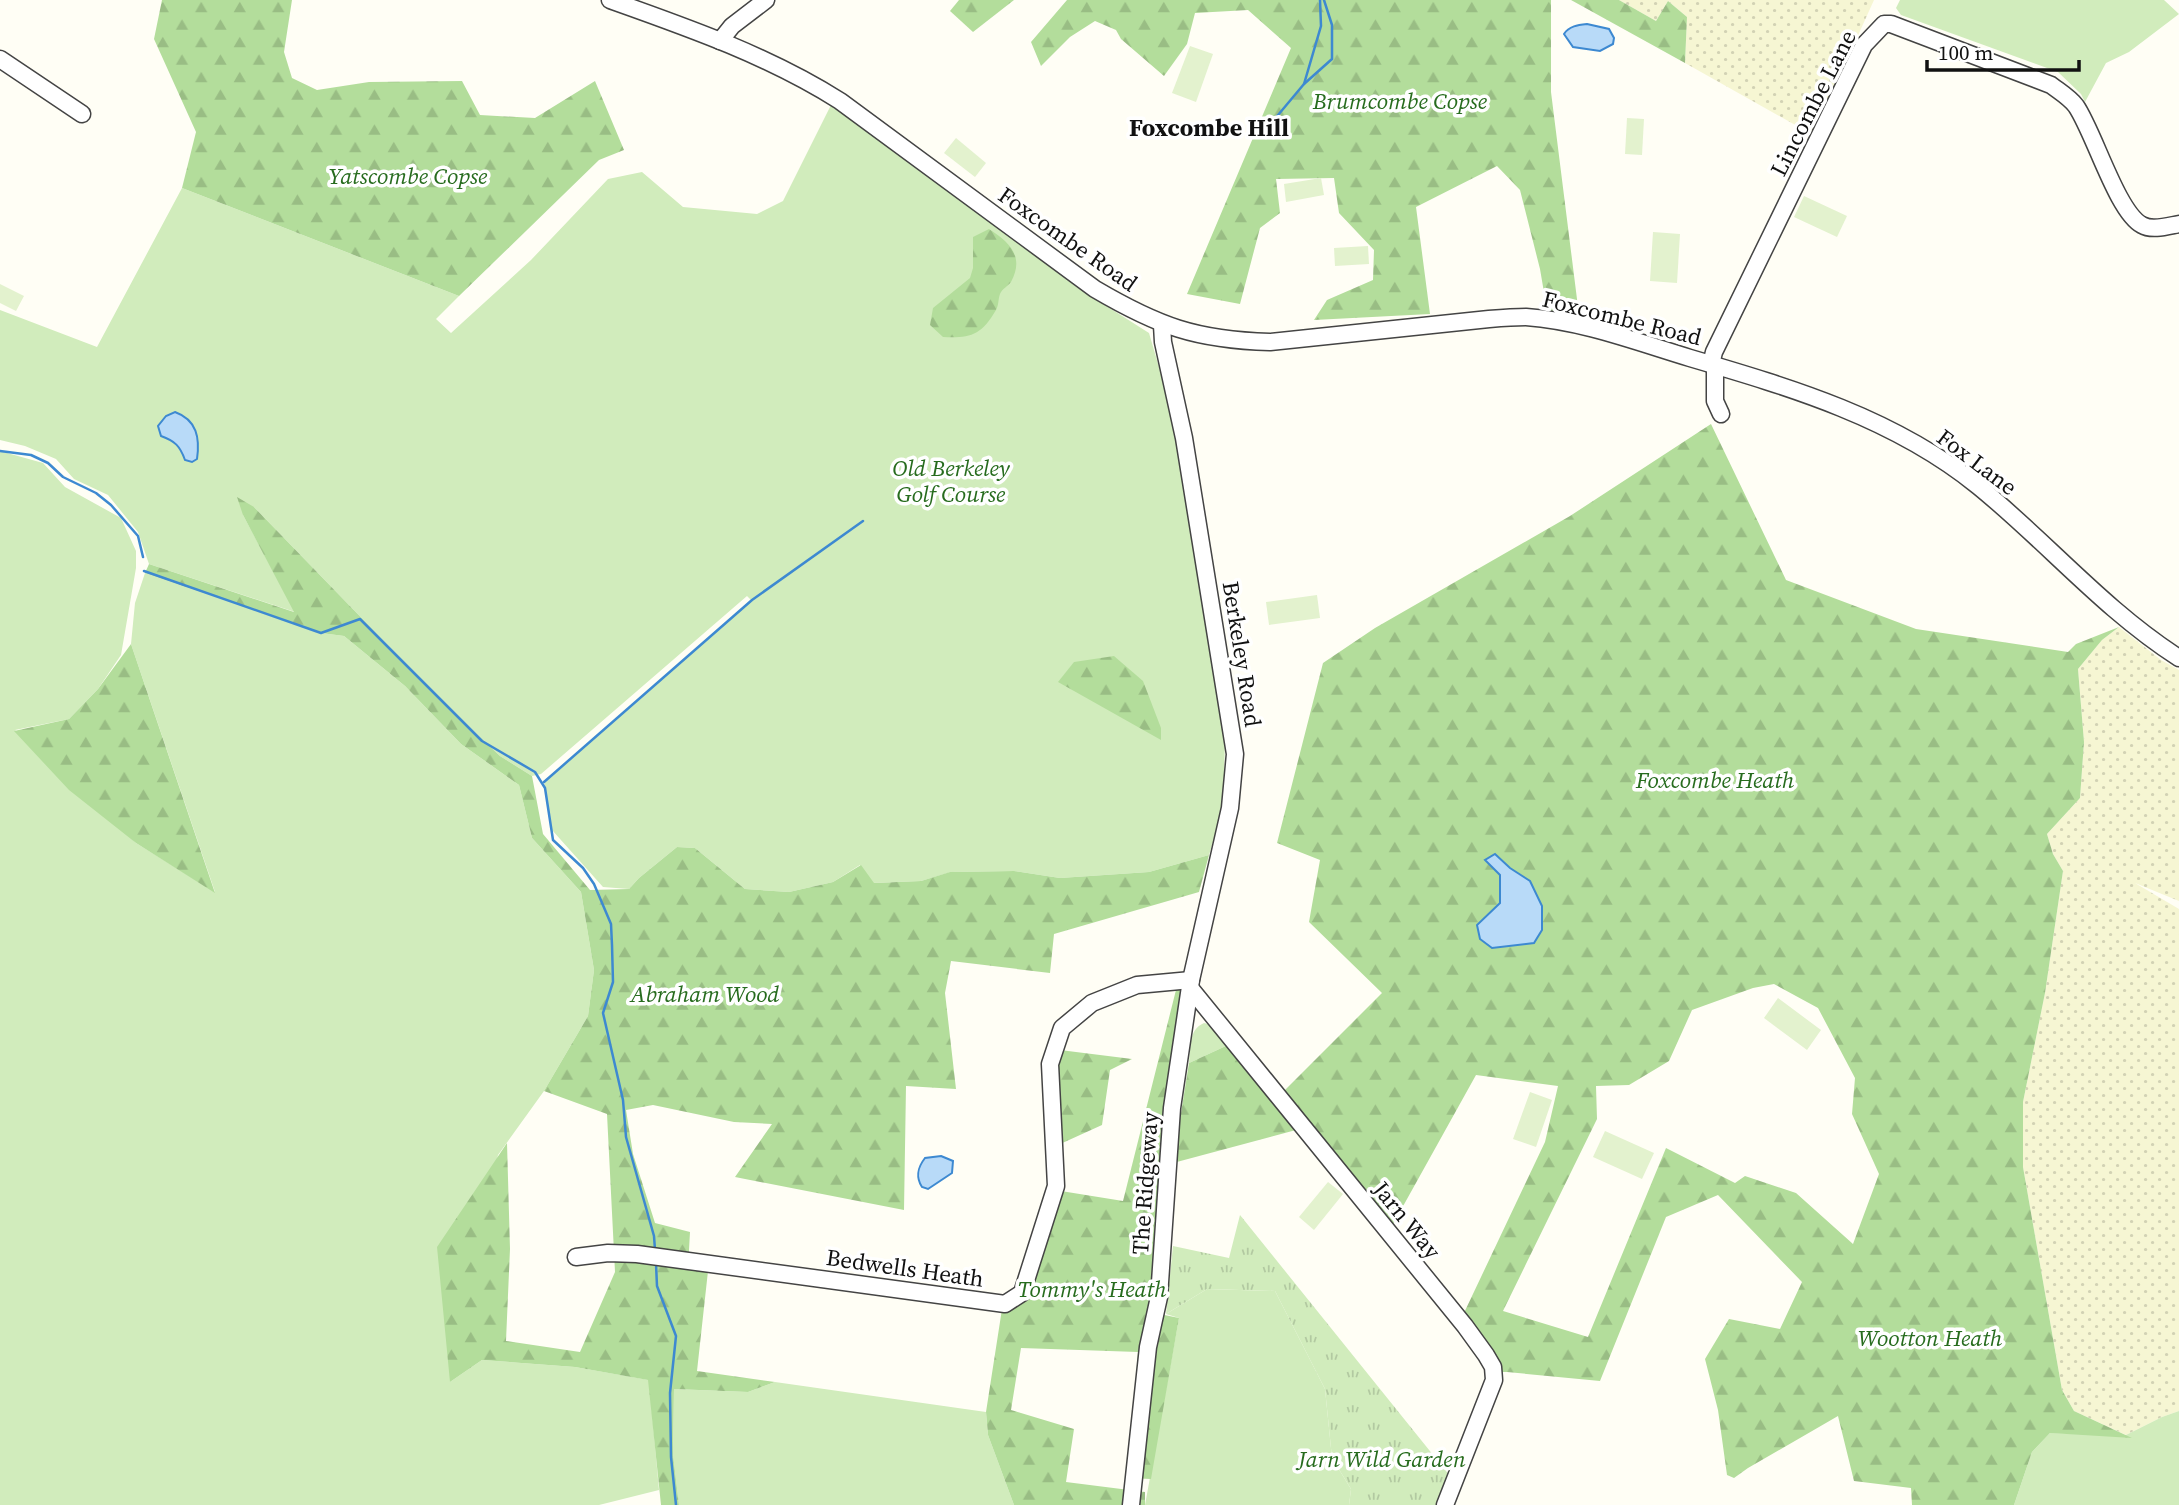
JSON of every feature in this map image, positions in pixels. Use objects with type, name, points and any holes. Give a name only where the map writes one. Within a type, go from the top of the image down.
[{"type":"street","name":"Foxcombe Road","points":[[610,0],[720,41],[791,73],[840,101],[1069,272],[1132,311],[1162,325],[1209,337],[1270,342],[1525,317],[1577,325],[1713,365]]},
{"type":"street","points":[[720,41],[732,26],[766,0]]},
{"type":"street","name":"Lincombe Lane","points":[[1713,365],[1714,352],[1864,45],[1884,24],[1891,24],[2051,85],[2077,107],[2131,216],[2145,227],[2179,224]]},
{"type":"street","points":[[0,59],[82,114]]},
{"type":"street","name":"Berkeley Road","points":[[1162,325],[1163,342],[1191,479],[1235,754],[1230,808],[1191,984]]},
{"type":"street","points":[[1713,365],[1715,401],[1721,414]]},
{"type":"street","name":"Fox Lane","points":[[1713,365],[1836,404],[1927,450],[1978,486],[2129,623],[2179,658]]},
{"type":"street","name":"Bedwells Heath","points":[[576,1257],[608,1252],[637,1254],[1005,1304],[1022,1293],[1056,1186],[1051,1064],[1062,1028],[1092,1003],[1137,985],[1191,984]]},
{"type":"street","name":"The Ridgeway","points":[[1130,1505],[1148,1347],[1159,1297],[1172,1108],[1191,984]]},
{"type":"street","name":"Jarn Way","points":[[1191,984],[1465,1326],[1493,1367],[1494,1380],[1445,1505]]},
{"type":"green space","name":"Yatscombe Copse","points":[[162,0],[292,0],[284,52],[292,78],[317,90],[369,82],[462,81],[480,115],[535,118],[595,81],[624,150],[599,160],[459,296],[182,188],[196,132],[154,39]]},
{"type":"green space","points":[[959,0],[1014,0],[973,32],[950,11]]},
{"type":"green space","name":"Brumcombe Copse","points":[[1067,0],[1551,0],[1551,92],[1579,315],[1547,310],[1540,269],[1520,190],[1497,166],[1416,207],[1430,314],[1314,320],[1327,300],[1373,280],[1374,250],[1339,213],[1334,178],[1276,179],[1280,213],[1260,228],[1240,304],[1187,294],[1291,48],[1248,10],[1195,13],[1187,44],[1164,76],[1121,39],[1116,30],[1095,21],[1070,37],[1041,66],[1031,42]]},
{"type":"green space","points":[[1571,0],[1619,0],[1656,21],[1668,1],[1687,17],[1685,63]]},
{"type":"green space","points":[[1619,0],[1874,0],[1813,135],[1685,63],[1687,17],[1668,1],[1656,21]]},
{"type":"green space","points":[[1900,0],[2164,0],[2179,14],[2129,52],[2106,63],[2085,102],[2081,94],[2058,72],[1901,15],[1896,8]]},
{"type":"green space","points":[[1190,46],[1213,54],[1196,102],[1172,93]]},
{"type":"green space","name":"Old Berkeley Golf Course","points":[[832,103],[1078,288],[1149,333],[1180,439],[1225,742],[1223,809],[1209,855],[1149,872],[1060,878],[1014,871],[951,872],[921,881],[873,883],[860,865],[833,882],[789,892],[745,889],[695,848],[677,847],[629,889],[603,887],[552,830],[544,782],[751,600],[747,596],[541,774],[532,776],[500,756],[442,701],[254,507],[243,515],[295,612],[149,564],[138,532],[108,495],[74,479],[56,459],[25,446],[0,440],[0,310],[97,347],[182,188],[459,296],[436,319],[451,333],[531,260],[608,179],[642,172],[683,207],[757,214],[783,201]]},
{"type":"green space","points":[[1627,118],[1644,119],[1642,155],[1625,154]]},
{"type":"green space","points":[[956,138],[986,163],[975,177],[944,153]]},
{"type":"green space","points":[[1321,178],[1324,195],[1286,202],[1284,184]]},
{"type":"green space","points":[[1804,196],[1847,216],[1837,237],[1794,217]]},
{"type":"green space","points":[[989,229],[1013,251],[1015,273],[1011,282],[1001,292],[996,310],[980,330],[968,336],[943,337],[930,325],[933,308],[970,278],[973,268],[973,237]]},
{"type":"green space","points":[[1653,232],[1680,234],[1677,283],[1650,281]]},
{"type":"green space","points":[[1368,246],[1369,264],[1335,266],[1334,248]]},
{"type":"green space","points":[[0,284],[24,296],[16,311],[0,303]]},
{"type":"green space","name":"Foxcombe Heath","points":[[1711,424],[1786,580],[1916,629],[2068,652],[2076,644],[2119,627],[2102,640],[2078,669],[2084,742],[2080,798],[2047,834],[2053,854],[2063,871],[2045,993],[2023,1102],[2023,1167],[2062,1390],[2074,1411],[2132,1438],[2050,1433],[2032,1452],[2014,1505],[1912,1505],[1911,1488],[1854,1481],[1838,1416],[1734,1478],[1727,1475],[1718,1410],[1705,1359],[1729,1319],[1780,1329],[1802,1282],[1718,1195],[1666,1217],[1600,1381],[1489,1372],[1463,1315],[1545,1142],[1558,1086],[1476,1075],[1392,1226],[1284,1091],[1382,993],[1309,922],[1320,860],[1277,843],[1323,663],[1375,628],[1570,516]],"holes":[[[1495,854],[1530,881],[1542,906],[1542,930],[1477,925],[1500,903],[1500,875],[1486,860]],[[1774,984],[1818,1008],[1855,1078],[1852,1114],[1879,1174],[1853,1244],[1796,1193],[1745,1176],[1735,1183],[1666,1148],[1588,1337],[1503,1311],[1597,1119],[1596,1086],[1629,1085],[1669,1061],[1692,1010],[1753,988]]]},
{"type":"green space","points":[[0,451],[43,463],[65,487],[121,518],[136,551],[136,568],[121,655],[98,689],[69,719],[15,730],[136,843],[215,892],[131,644],[135,603],[145,573],[321,633],[344,636],[405,686],[461,744],[519,785],[532,838],[581,892],[594,970],[588,1016],[544,1091],[498,1155],[450,1382],[482,1360],[575,1367],[649,1380],[659,1490],[599,1505],[0,1505]]},
{"type":"green space","name":"Abraham Wood","points":[[237,497],[254,507],[442,701],[500,756],[532,776],[543,834],[590,890],[629,889],[677,847],[695,848],[745,889],[789,892],[833,882],[861,865],[874,883],[921,881],[950,872],[1014,871],[1060,878],[1149,872],[1209,855],[1199,892],[1054,934],[1050,973],[951,961],[945,993],[956,1089],[906,1086],[904,1210],[735,1177],[772,1124],[734,1122],[653,1105],[626,1110],[633,1154],[655,1223],[690,1232],[688,1268],[708,1271],[697,1371],[775,1382],[748,1392],[674,1389],[673,1454],[679,1505],[661,1505],[648,1380],[575,1367],[482,1360],[450,1382],[437,1247],[507,1143],[510,1249],[506,1341],[580,1352],[615,1272],[607,1114],[544,1091],[588,1016],[594,970],[581,892],[532,838],[519,785],[461,744],[405,686],[344,636],[321,633],[145,573],[149,564],[294,612],[243,515]]},
{"type":"green space","points":[[1317,595],[1320,618],[1269,625],[1266,602]]},
{"type":"green space","points":[[2119,627],[2161,660],[2179,670],[2179,901],[2135,883],[2179,909],[2179,1411],[2126,1435],[2074,1411],[2062,1390],[2023,1167],[2023,1102],[2045,993],[2063,871],[2053,854],[2047,834],[2080,798],[2084,742],[2078,669],[2102,640]]},
{"type":"green space","points":[[131,644],[215,893],[136,843],[69,790],[14,731],[69,719],[98,689]]},
{"type":"green space","points":[[1114,656],[1143,681],[1161,728],[1161,740],[1058,682],[1074,662]]},
{"type":"green space","name":"Tommy's Heath","points":[[1177,986],[1185,991],[1150,1312],[1179,1318],[1151,1479],[1128,1478],[1138,1352],[1021,1348],[1011,1410],[1074,1429],[1066,1482],[1145,1492],[1145,1505],[1014,1505],[988,1435],[986,1412],[1002,1309],[1022,1299],[1061,1191],[1123,1201]]},
{"type":"green space","points":[[1778,998],[1821,1030],[1807,1050],[1764,1018]]},
{"type":"green space","points":[[1204,1023],[1228,1045],[1189,1063],[1193,1035]]},
{"type":"green space","points":[[1228,1045],[1296,1130],[1173,1163],[1189,1063]]},
{"type":"green space","points":[[1060,1050],[1132,1059],[1110,1070],[1102,1125],[1058,1145],[1054,1082]]},
{"type":"green space","points":[[1530,1092],[1552,1100],[1536,1147],[1513,1139]]},
{"type":"green space","points":[[1605,1131],[1654,1153],[1642,1179],[1593,1157]]},
{"type":"green space","points":[[1328,1182],[1343,1194],[1314,1230],[1299,1217]]},
{"type":"green space","name":"Jarn Wild Garden","points":[[1240,1215],[1450,1476],[1439,1505],[1349,1505],[1351,1489],[1332,1458],[1325,1389],[1275,1291],[1207,1289],[1166,1314],[1173,1246],[1229,1258]]},
{"type":"green space","points":[[1207,1289],[1275,1291],[1325,1389],[1332,1458],[1351,1489],[1349,1505],[1145,1505],[1179,1318],[1166,1314]]},
{"type":"green space","points":[[775,1382],[986,1412],[988,1435],[1014,1505],[679,1505],[673,1454],[674,1389],[748,1392]]},
{"type":"green space","points":[[2179,1411],[2179,1505],[2014,1505],[2032,1452],[2050,1433],[2126,1435]]},
{"type":"water","points":[[1587,24],[1609,29],[1614,38],[1613,44],[1600,51],[1573,47],[1564,34],[1577,25]]},
{"type":"water","points":[[175,412],[188,420],[195,431],[197,459],[192,462],[185,460],[173,442],[161,436],[158,426],[166,416]]},
{"type":"water","points":[[1495,854],[1530,881],[1542,906],[1542,930],[1534,943],[1492,948],[1480,939],[1477,925],[1500,903],[1500,875],[1485,860]]},
{"type":"water","points":[[941,1156],[953,1161],[952,1173],[928,1189],[922,1187],[918,1175],[923,1161],[925,1158]]},
{"type":"waterway","points":[[1304,84],[1321,26],[1320,0]]},
{"type":"waterway","points":[[1263,133],[1304,84],[1332,59],[1332,25],[1324,0]]},
{"type":"waterway","points":[[0,451],[31,455],[48,463],[63,477],[96,493],[111,505],[138,536],[143,557]]},
{"type":"waterway","points":[[544,782],[752,600],[863,521]]},
{"type":"waterway","points":[[144,571],[321,633],[360,619],[482,741],[535,772],[545,788],[553,840],[583,868],[594,884],[611,924],[613,982],[603,1013],[623,1100],[626,1137],[654,1236],[655,1250]]},
{"type":"waterway","points":[[656,1264],[657,1286],[676,1336],[670,1393],[671,1457],[676,1505]]},
{"type":"district","name":"Foxcombe Hill","points":[[1209,127]]},
{"type":"park label","name":"Wootton Heath","points":[[1930,1338]]}]
